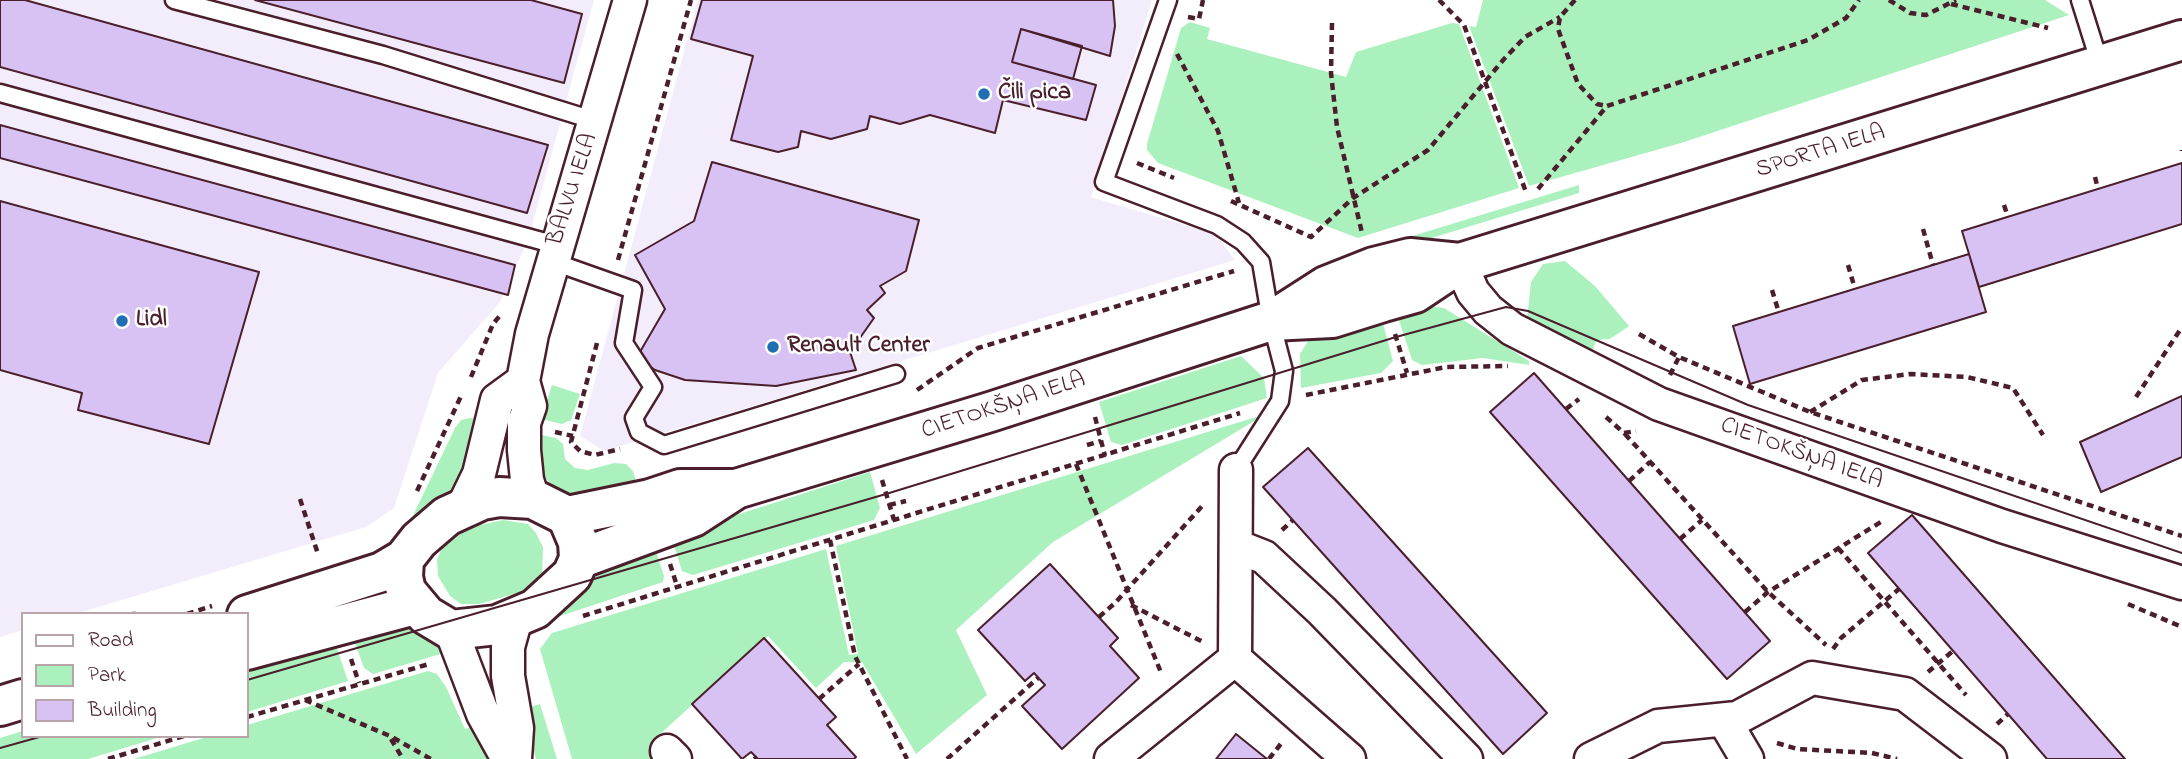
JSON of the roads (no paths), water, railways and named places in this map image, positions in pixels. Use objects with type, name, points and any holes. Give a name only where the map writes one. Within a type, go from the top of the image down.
[{"type":"street","name":"BALVU IELA","points":[[533,499],[527,480],[524,450],[524,423],[530,406],[523,381],[554,253],[596,121],[628,1]]},
{"type":"street","name":"SPORTA IELA","points":[[1460,263],[2182,40]]},
{"type":"street","name":"CIETOKŠŅA IELA","points":[[579,559],[692,517],[736,489],[990,412],[1271,321],[1326,286],[1374,267],[1410,258],[1460,263],[1473,292],[1488,310],[1512,329],[1659,404],[2001,526],[2182,583]]},
{"type":"street","points":[[463,507],[479,474],[497,400],[523,381]]},
{"type":"street","points":[[1236,470],[1235,659],[1349,759]]},
{"type":"street","name":"CIETOKŠŅA IELA","points":[[568,516],[650,499],[680,489],[736,489]]},
{"type":"street","points":[[248,615],[382,572],[404,559],[430,529],[463,507],[499,497],[533,499],[568,516],[578,542],[579,559],[572,575],[557,591],[516,618],[475,630],[443,646]]},
{"type":"street","points":[[1236,546],[1264,557],[1312,602],[1466,759]]},
{"type":"street","points":[[404,559],[403,577],[406,591],[443,646],[508,759]]},
{"type":"street","points":[[248,650],[415,605]]},
{"type":"street","points":[[515,759],[517,728],[508,647],[516,618]]},
{"type":"street","points":[[1111,759],[1235,659]]},
{"type":"street","points":[[1591,759],[1640,749],[1658,726],[1727,726],[1812,678],[1905,694],[1990,759]]},
{"type":"street","points":[[0,706],[21,700]]},
{"type":"street","points":[[1727,726],[1747,759]]},
{"type":"lane","points":[[174,0],[383,55],[596,121]]},
{"type":"lane","points":[[1168,0],[1104,182],[1217,225],[1243,242],[1261,262],[1271,321],[1284,371],[1280,401],[1236,470]]},
{"type":"lane","points":[[2080,0],[2101,67]]},
{"type":"lane","points":[[0,93],[554,253],[634,290],[624,343],[653,387],[634,418],[639,432],[664,444],[897,374]]},
{"type":"tram line","points":[[248,680],[886,494],[1396,337],[1506,307],[1528,311],[1748,405],[2182,553]]},
{"type":"tram line","points":[[0,748],[36,738]]},
{"type":"place","name":"Čili pica","points":[[984,94]]},
{"type":"place","name":"Lidl","points":[[122,321]]},
{"type":"place","name":"Renault Center","points":[[773,347]]}]
